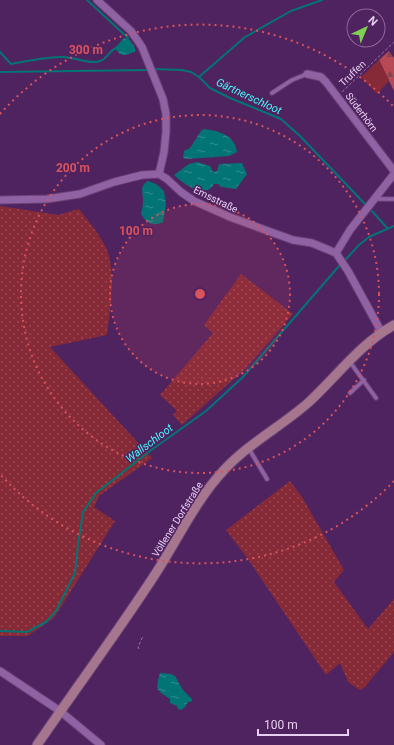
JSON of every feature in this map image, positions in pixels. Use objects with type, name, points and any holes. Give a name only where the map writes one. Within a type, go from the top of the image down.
[{"type":"street","points":[[0,200],[47,199],[80,194],[114,182],[159,174],[164,152],[166,132],[166,114],[163,99],[142,47],[131,31],[97,0]]},
{"type":"street","name":"Süderhörn","points":[[307,74],[320,76],[338,97],[394,173],[350,230],[336,253]]},
{"type":"street","name":"Emsstraße","points":[[159,174],[194,201],[230,217],[293,240],[312,243],[336,253]]},
{"type":"street","points":[[336,253],[348,271],[382,332]]},
{"type":"street","name":"Völlener Dorfstraße","points":[[37,745],[154,576],[208,488],[224,470],[248,448],[301,408],[367,344],[394,325]]},
{"type":"street","points":[[0,671],[60,711],[101,745]]},
{"type":"lane","points":[[272,93],[292,80],[307,74]]},
{"type":"lane","points":[[376,197],[379,199],[394,198]]},
{"type":"lane","points":[[350,361],[376,398]]},
{"type":"lane","points":[[350,393],[364,380]]},
{"type":"lane","points":[[248,448],[267,479]]},
{"type":"path","name":"Truffen","points":[[338,97],[394,42]]},
{"type":"path","points":[[139,648],[138,647],[143,636]]},
{"type":"shaded area","points":[[379,60],[389,81],[377,94],[361,77]]},
{"type":"shaded area","points":[[0,206],[58,215],[79,209],[92,225],[104,244],[109,256],[112,275],[107,335],[50,347],[152,458],[99,496],[94,507],[115,521],[54,618],[28,636],[0,636]]},
{"type":"shaded area","points":[[241,274],[293,314],[244,370],[182,425],[173,415],[177,411],[160,395],[213,333],[204,325]]},
{"type":"shaded area","points":[[290,481],[302,497],[344,570],[334,582],[368,629],[394,599],[394,652],[364,688],[360,690],[348,682],[340,663],[326,675],[248,559],[226,530]]},
{"type":"green space","points":[[389,51],[394,58],[394,91],[379,60]]},
{"type":"water","points":[[124,38],[130,40],[135,48],[135,52],[124,55],[117,51],[115,48]]},
{"type":"water","points":[[204,129],[221,133],[230,138],[236,146],[237,152],[229,156],[183,158],[184,151],[190,148],[201,131]]},
{"type":"water","points":[[197,162],[210,166],[213,172],[217,171],[219,164],[242,163],[247,174],[236,189],[221,187],[218,184],[214,184],[210,189],[200,190],[188,186],[174,175],[189,164]]},
{"type":"water","points":[[148,181],[156,184],[164,191],[166,204],[163,222],[156,224],[145,220],[141,214],[143,202],[142,187]]},
{"type":"water","points":[[160,673],[175,676],[183,690],[192,699],[191,702],[188,702],[181,710],[178,709],[177,706],[170,703],[170,699],[161,693],[157,688]]},
{"type":"waterway","points":[[87,0],[128,38],[127,40]]},
{"type":"waterway","points":[[199,77],[245,37],[291,11],[322,0]]},
{"type":"waterway","points":[[0,52],[11,64],[44,58],[63,57],[96,62],[102,60],[116,48]]},
{"type":"waterway","name":"Gärtnerschloot","points":[[153,69],[182,70],[191,72],[199,77],[210,88],[281,119],[300,136],[365,204]]},
{"type":"waterway","name":"Gärtnerschloot","points":[[0,72],[149,70]]},
{"type":"waterway","name":"Gärtnerschloot","points":[[372,211],[388,229]]},
{"type":"waterway","name":"Wallschloot","points":[[346,259],[369,237],[394,226]]},
{"type":"waterway","name":"Wallschloot","points":[[0,631],[27,632],[46,622],[56,611],[75,573],[83,512],[96,493],[150,451],[206,411],[243,377],[339,266]]}]
